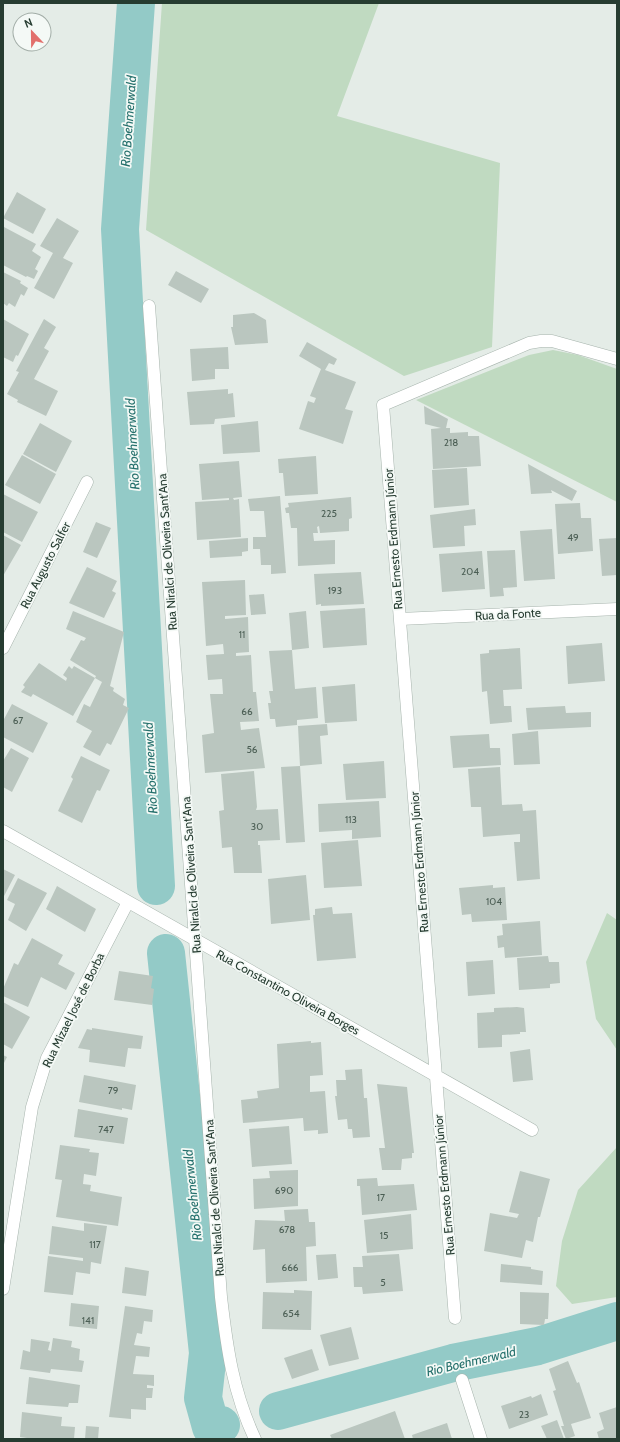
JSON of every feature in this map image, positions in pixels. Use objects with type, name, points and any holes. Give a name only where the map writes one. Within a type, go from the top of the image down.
[{"type":"street","name":"Rua Niralci de Oliveira Sant'Ana","points":[[149,306],[222,1297],[228,1354],[240,1403],[255,1439]]},
{"type":"street","name":"Rua Ernesto Erdmann Júnior","points":[[455,1318],[383,405],[528,343],[541,340],[552,341],[617,359]]},
{"type":"street","name":"Rua Augusto Salfer","points":[[3,648],[87,482]]},
{"type":"street","name":"Rua da Fonte","points":[[400,619],[617,609]]},
{"type":"street","name":"Rua Constantino Oliveira Borges","points":[[3,831],[532,1130]]},
{"type":"street","name":"Rua Mizael José de Borba","points":[[3,1289],[32,1107],[40,1079],[56,1039],[128,902]]},
{"type":"street","points":[[462,1380],[481,1439]]},
{"type":"green space","points":[[162,3],[379,3],[337,116],[500,163],[492,347],[404,376],[146,230]]},
{"type":"green space","points":[[553,350],[578,355],[617,369],[617,502],[416,400],[529,355]]},
{"type":"green space","points":[[607,913],[617,920],[617,1050],[596,1019],[586,962]]},
{"type":"green space","points":[[617,1147],[617,1297],[572,1304],[556,1286],[562,1241],[578,1190]]},
{"type":"building","points":[[17,192],[46,209],[33,234],[3,218]]},
{"type":"building","points":[[57,218],[79,231],[63,258],[73,263],[54,299],[34,288],[53,253],[40,246]]},
{"type":"building","points":[[4,227],[36,244],[32,251],[41,257],[35,269],[38,271],[34,279],[27,276],[26,277],[3,265]]},
{"type":"building","points":[[176,271],[209,289],[201,303],[168,285]]},
{"type":"building","points":[[3,272],[21,281],[20,283],[28,288],[24,296],[21,294],[15,307],[9,303],[7,306],[3,303]]},
{"type":"building","points":[[254,313],[266,320],[268,343],[235,345],[231,327],[233,327],[233,315]]},
{"type":"building","points":[[3,319],[29,334],[18,356],[16,355],[13,362],[3,357]]},
{"type":"building","points":[[44,319],[56,327],[44,348],[49,351],[34,379],[58,391],[46,416],[17,402],[18,400],[7,394],[19,372],[16,371]]},
{"type":"building","points":[[307,342],[337,359],[334,365],[329,363],[325,370],[356,382],[345,409],[353,411],[343,444],[299,429],[308,401],[314,403],[316,398],[310,396],[321,369],[299,356]]},
{"type":"building","points":[[228,347],[229,369],[215,369],[215,379],[192,381],[190,349]]},
{"type":"building","points":[[228,389],[228,394],[233,393],[235,417],[215,419],[214,424],[190,425],[187,392]]},
{"type":"building","points":[[424,406],[448,419],[446,428],[450,428],[450,433],[468,432],[468,436],[479,436],[481,466],[433,469],[431,429],[441,428],[425,424]]},
{"type":"building","points":[[258,421],[260,452],[223,454],[221,425]]},
{"type":"building","points":[[40,423],[72,441],[56,472],[23,454]]},
{"type":"building","points":[[22,455],[56,474],[40,504],[5,485]]},
{"type":"building","points":[[316,456],[318,494],[285,496],[283,473],[279,473],[278,459]]},
{"type":"building","points":[[239,461],[242,497],[233,498],[234,500],[239,499],[241,537],[197,540],[195,502],[229,500],[229,498],[202,500],[199,464]]},
{"type":"building","points":[[528,464],[577,491],[572,501],[551,490],[552,493],[531,494]]},
{"type":"building","points":[[467,468],[469,505],[434,508],[432,470]]},
{"type":"building","points":[[3,494],[38,512],[22,542],[3,532]]},
{"type":"building","points":[[280,496],[286,573],[271,574],[271,565],[261,565],[260,549],[253,549],[253,537],[266,537],[264,511],[250,511],[248,499]]},
{"type":"building","points":[[351,497],[352,518],[349,519],[349,531],[320,533],[319,526],[317,527],[318,533],[313,533],[314,541],[335,540],[335,564],[298,566],[297,528],[291,528],[289,513],[286,513],[285,508],[289,507],[288,503]]},
{"type":"building","points":[[580,503],[581,518],[591,518],[593,551],[558,554],[555,504]]},
{"type":"building","points":[[475,509],[476,525],[464,526],[465,546],[433,548],[430,515]]},
{"type":"building","points":[[96,522],[111,528],[97,558],[83,552]]},
{"type":"building","points":[[552,529],[555,579],[524,581],[520,531]]},
{"type":"building","points":[[3,535],[21,545],[3,576]]},
{"type":"building","points":[[248,538],[248,551],[242,552],[242,556],[210,558],[209,541]]},
{"type":"building","points":[[617,538],[617,575],[602,576],[599,539]]},
{"type":"building","points":[[515,550],[517,587],[503,588],[504,596],[490,597],[487,551]]},
{"type":"building","points":[[482,551],[485,589],[442,592],[439,554]]},
{"type":"building","points":[[87,567],[117,581],[112,591],[116,593],[104,618],[69,603]]},
{"type":"building","points":[[361,572],[364,604],[316,605],[314,574]]},
{"type":"building","points":[[245,580],[246,615],[225,616],[225,619],[248,617],[249,652],[236,653],[236,656],[251,655],[253,692],[256,692],[259,721],[240,722],[241,730],[259,728],[265,768],[205,773],[202,735],[214,733],[210,694],[223,694],[222,679],[208,680],[206,655],[224,654],[223,644],[206,646],[202,582]]},
{"type":"building","points":[[264,594],[266,614],[251,615],[249,595]]},
{"type":"building","points":[[365,608],[367,645],[323,648],[320,611]]},
{"type":"building","points":[[73,611],[124,632],[110,686],[114,688],[113,691],[125,699],[123,705],[129,708],[111,745],[107,743],[100,756],[83,747],[92,731],[76,722],[84,704],[90,707],[102,682],[95,678],[96,676],[70,660],[81,640],[84,641],[86,638],[66,629]]},
{"type":"building","points":[[306,611],[309,648],[292,650],[289,613]]},
{"type":"building","points":[[602,643],[605,681],[568,684],[566,646]]},
{"type":"building","points":[[520,648],[522,689],[503,690],[504,706],[511,706],[512,722],[490,724],[487,691],[482,692],[480,654],[489,653],[489,650]]},
{"type":"building","points":[[292,650],[295,689],[316,687],[318,718],[297,720],[297,725],[276,727],[275,719],[270,719],[268,703],[271,703],[269,691],[273,691],[269,651]]},
{"type":"building","points":[[39,663],[66,681],[67,678],[63,675],[69,666],[72,669],[74,666],[95,678],[73,716],[33,694],[31,697],[21,692],[25,687],[23,685]]},
{"type":"building","points":[[355,684],[357,721],[325,723],[322,687]]},
{"type":"building","points":[[12,704],[48,723],[33,753],[3,737],[3,721]]},
{"type":"building","points":[[565,706],[566,713],[591,712],[591,727],[528,730],[526,708]]},
{"type":"building","points":[[327,724],[328,735],[320,736],[322,764],[300,766],[298,726]]},
{"type":"building","points":[[538,731],[540,764],[514,765],[512,734]]},
{"type":"building","points":[[489,734],[490,748],[500,748],[501,765],[453,768],[450,736]]},
{"type":"building","points":[[11,748],[29,758],[12,792],[3,787],[3,761]]},
{"type":"building","points":[[81,756],[110,770],[100,791],[97,790],[82,823],[58,811],[73,779],[71,777]]},
{"type":"building","points":[[384,761],[386,798],[346,800],[343,764]]},
{"type":"building","points":[[300,766],[305,842],[286,843],[281,767]]},
{"type":"building","points":[[500,767],[502,805],[522,804],[523,811],[536,810],[540,879],[517,881],[514,842],[520,842],[520,834],[483,837],[481,807],[471,807],[468,769]]},
{"type":"building","points":[[254,771],[256,810],[278,809],[280,840],[258,841],[258,845],[260,845],[262,873],[234,873],[232,847],[222,848],[219,811],[224,810],[221,774]]},
{"type":"building","points":[[379,801],[381,837],[352,839],[352,830],[319,832],[318,804]]},
{"type":"building","points":[[358,840],[362,886],[324,888],[321,843]]},
{"type":"building","points":[[3,869],[15,875],[3,898]]},
{"type":"building","points":[[306,875],[310,920],[271,924],[268,879]]},
{"type":"building","points":[[18,878],[47,893],[26,931],[8,920],[15,904],[7,900]]},
{"type":"building","points":[[493,885],[493,888],[505,887],[507,920],[472,922],[471,914],[462,915],[459,888]]},
{"type":"building","points":[[57,886],[96,909],[85,932],[46,909]]},
{"type":"building","points":[[332,907],[333,914],[352,913],[356,958],[317,961],[313,915],[315,915],[315,909]]},
{"type":"building","points":[[540,921],[542,955],[505,958],[504,947],[498,948],[497,936],[503,935],[502,924]]},
{"type":"building","points":[[32,938],[63,955],[58,964],[75,973],[66,990],[41,977],[28,1007],[3,996],[3,989],[14,963],[18,965]]},
{"type":"building","points":[[548,956],[549,962],[559,962],[560,983],[550,984],[550,988],[519,990],[517,958]]},
{"type":"building","points":[[493,960],[495,994],[468,996],[466,962]]},
{"type":"building","points":[[119,971],[153,976],[151,988],[154,989],[152,1005],[114,1000]]},
{"type":"building","points":[[3,1002],[30,1017],[12,1049],[3,1044]]},
{"type":"building","points":[[494,1008],[524,1008],[526,1032],[520,1032],[520,1034],[502,1035],[502,1047],[478,1048],[477,1013],[494,1012]]},
{"type":"building","points":[[92,1028],[143,1036],[141,1049],[128,1048],[125,1067],[89,1062],[90,1050],[78,1048],[87,1029],[92,1030]]},
{"type":"building","points":[[311,1041],[311,1043],[321,1042],[323,1075],[310,1076],[310,1092],[325,1091],[328,1133],[318,1134],[318,1130],[304,1131],[303,1118],[243,1123],[241,1100],[258,1098],[257,1091],[279,1088],[277,1044]]},
{"type":"building","points":[[530,1049],[533,1080],[513,1082],[510,1052]]},
{"type":"building","points":[[3,1055],[7,1057],[3,1065]]},
{"type":"building","points":[[362,1069],[364,1098],[367,1098],[370,1137],[353,1138],[352,1129],[348,1129],[347,1119],[338,1120],[335,1096],[337,1096],[336,1080],[346,1080],[345,1070]]},
{"type":"building","points":[[84,1075],[136,1085],[132,1110],[122,1108],[122,1110],[79,1102]]},
{"type":"building","points":[[377,1084],[407,1087],[414,1153],[412,1153],[412,1158],[402,1159],[401,1170],[382,1170],[379,1148],[385,1148]]},
{"type":"building","points":[[78,1109],[128,1118],[124,1144],[74,1137]]},
{"type":"building","points":[[289,1126],[292,1164],[252,1167],[249,1129]]},
{"type":"building","points":[[60,1145],[90,1149],[89,1152],[99,1153],[96,1176],[84,1174],[83,1184],[91,1185],[90,1191],[122,1197],[118,1226],[56,1217],[62,1180],[55,1179]]},
{"type":"building","points":[[298,1170],[298,1206],[254,1209],[253,1179],[270,1178],[269,1171]]},
{"type":"building","points":[[520,1171],[550,1179],[540,1217],[538,1217],[533,1242],[526,1240],[522,1258],[484,1251],[490,1213],[517,1218],[519,1214],[509,1212]]},
{"type":"building","points":[[377,1178],[378,1186],[414,1184],[417,1210],[362,1215],[360,1186],[357,1186],[357,1179]]},
{"type":"building","points":[[308,1209],[309,1222],[315,1222],[316,1246],[306,1247],[307,1281],[266,1283],[265,1249],[253,1250],[255,1220],[285,1221],[284,1210]]},
{"type":"building","points":[[411,1214],[413,1249],[367,1253],[364,1220]]},
{"type":"building","points":[[84,1223],[107,1226],[101,1264],[91,1262],[90,1274],[76,1272],[73,1295],[44,1292],[48,1256],[83,1261],[83,1258],[49,1254],[52,1226],[84,1231]]},
{"type":"building","points":[[336,1254],[338,1278],[318,1280],[316,1255]]},
{"type":"building","points":[[399,1254],[403,1291],[363,1294],[362,1287],[354,1287],[353,1267],[363,1267],[362,1256]]},
{"type":"building","points":[[501,1264],[531,1267],[531,1269],[543,1271],[542,1285],[500,1282]]},
{"type":"building","points":[[125,1267],[149,1271],[146,1296],[122,1293]]},
{"type":"building","points":[[294,1290],[312,1291],[311,1330],[262,1329],[263,1292],[294,1293]]},
{"type":"building","points":[[520,1292],[549,1293],[548,1319],[545,1319],[544,1325],[520,1324]]},
{"type":"building","points":[[71,1303],[99,1306],[97,1329],[69,1326]]},
{"type":"building","points":[[125,1306],[153,1310],[152,1322],[144,1321],[142,1334],[137,1333],[134,1345],[150,1347],[149,1357],[136,1356],[133,1374],[154,1375],[154,1386],[147,1385],[147,1388],[153,1388],[152,1398],[146,1398],[146,1410],[131,1409],[131,1419],[109,1417]]},
{"type":"building","points":[[351,1327],[359,1359],[329,1366],[320,1335]]},
{"type":"building","points":[[53,1338],[72,1341],[71,1347],[80,1349],[79,1360],[84,1361],[82,1372],[51,1369],[50,1373],[20,1369],[23,1350],[30,1352],[31,1339],[50,1342],[48,1350],[51,1351]]},
{"type":"building","points":[[312,1349],[319,1370],[292,1379],[284,1358]]},
{"type":"building","points":[[568,1361],[577,1383],[579,1382],[591,1418],[571,1424],[575,1436],[566,1439],[561,1426],[564,1426],[553,1391],[556,1390],[549,1369]]},
{"type":"building","points":[[29,1377],[80,1385],[78,1403],[69,1403],[68,1407],[26,1404]]},
{"type":"building","points":[[541,1394],[548,1415],[509,1429],[501,1406],[531,1396],[532,1398]]},
{"type":"building","points":[[617,1407],[617,1439],[599,1439],[597,1432],[604,1429],[599,1413]]},
{"type":"building","points":[[395,1411],[405,1439],[332,1439],[330,1435]]},
{"type":"building","points":[[22,1412],[62,1417],[61,1426],[75,1427],[74,1439],[34,1439],[20,1437]]},
{"type":"building","points":[[557,1420],[564,1439],[547,1439],[541,1426]]},
{"type":"building","points":[[447,1423],[452,1439],[413,1439],[412,1435]]},
{"type":"building","points":[[86,1426],[99,1427],[98,1439],[85,1439]]},
{"type":"waterway","name":"Rio Boehmerwald","points":[[136,3],[120,229],[156,886]]},
{"type":"waterway","name":"Rio Boehmerwald","points":[[166,953],[208,1353],[203,1398],[211,1427],[221,1425]]},
{"type":"waterway","name":"Rio Boehmerwald","points":[[278,1411],[453,1363],[538,1346],[617,1321]]},
{"type":"waterway","points":[[211,1427],[214,1439]]}]
